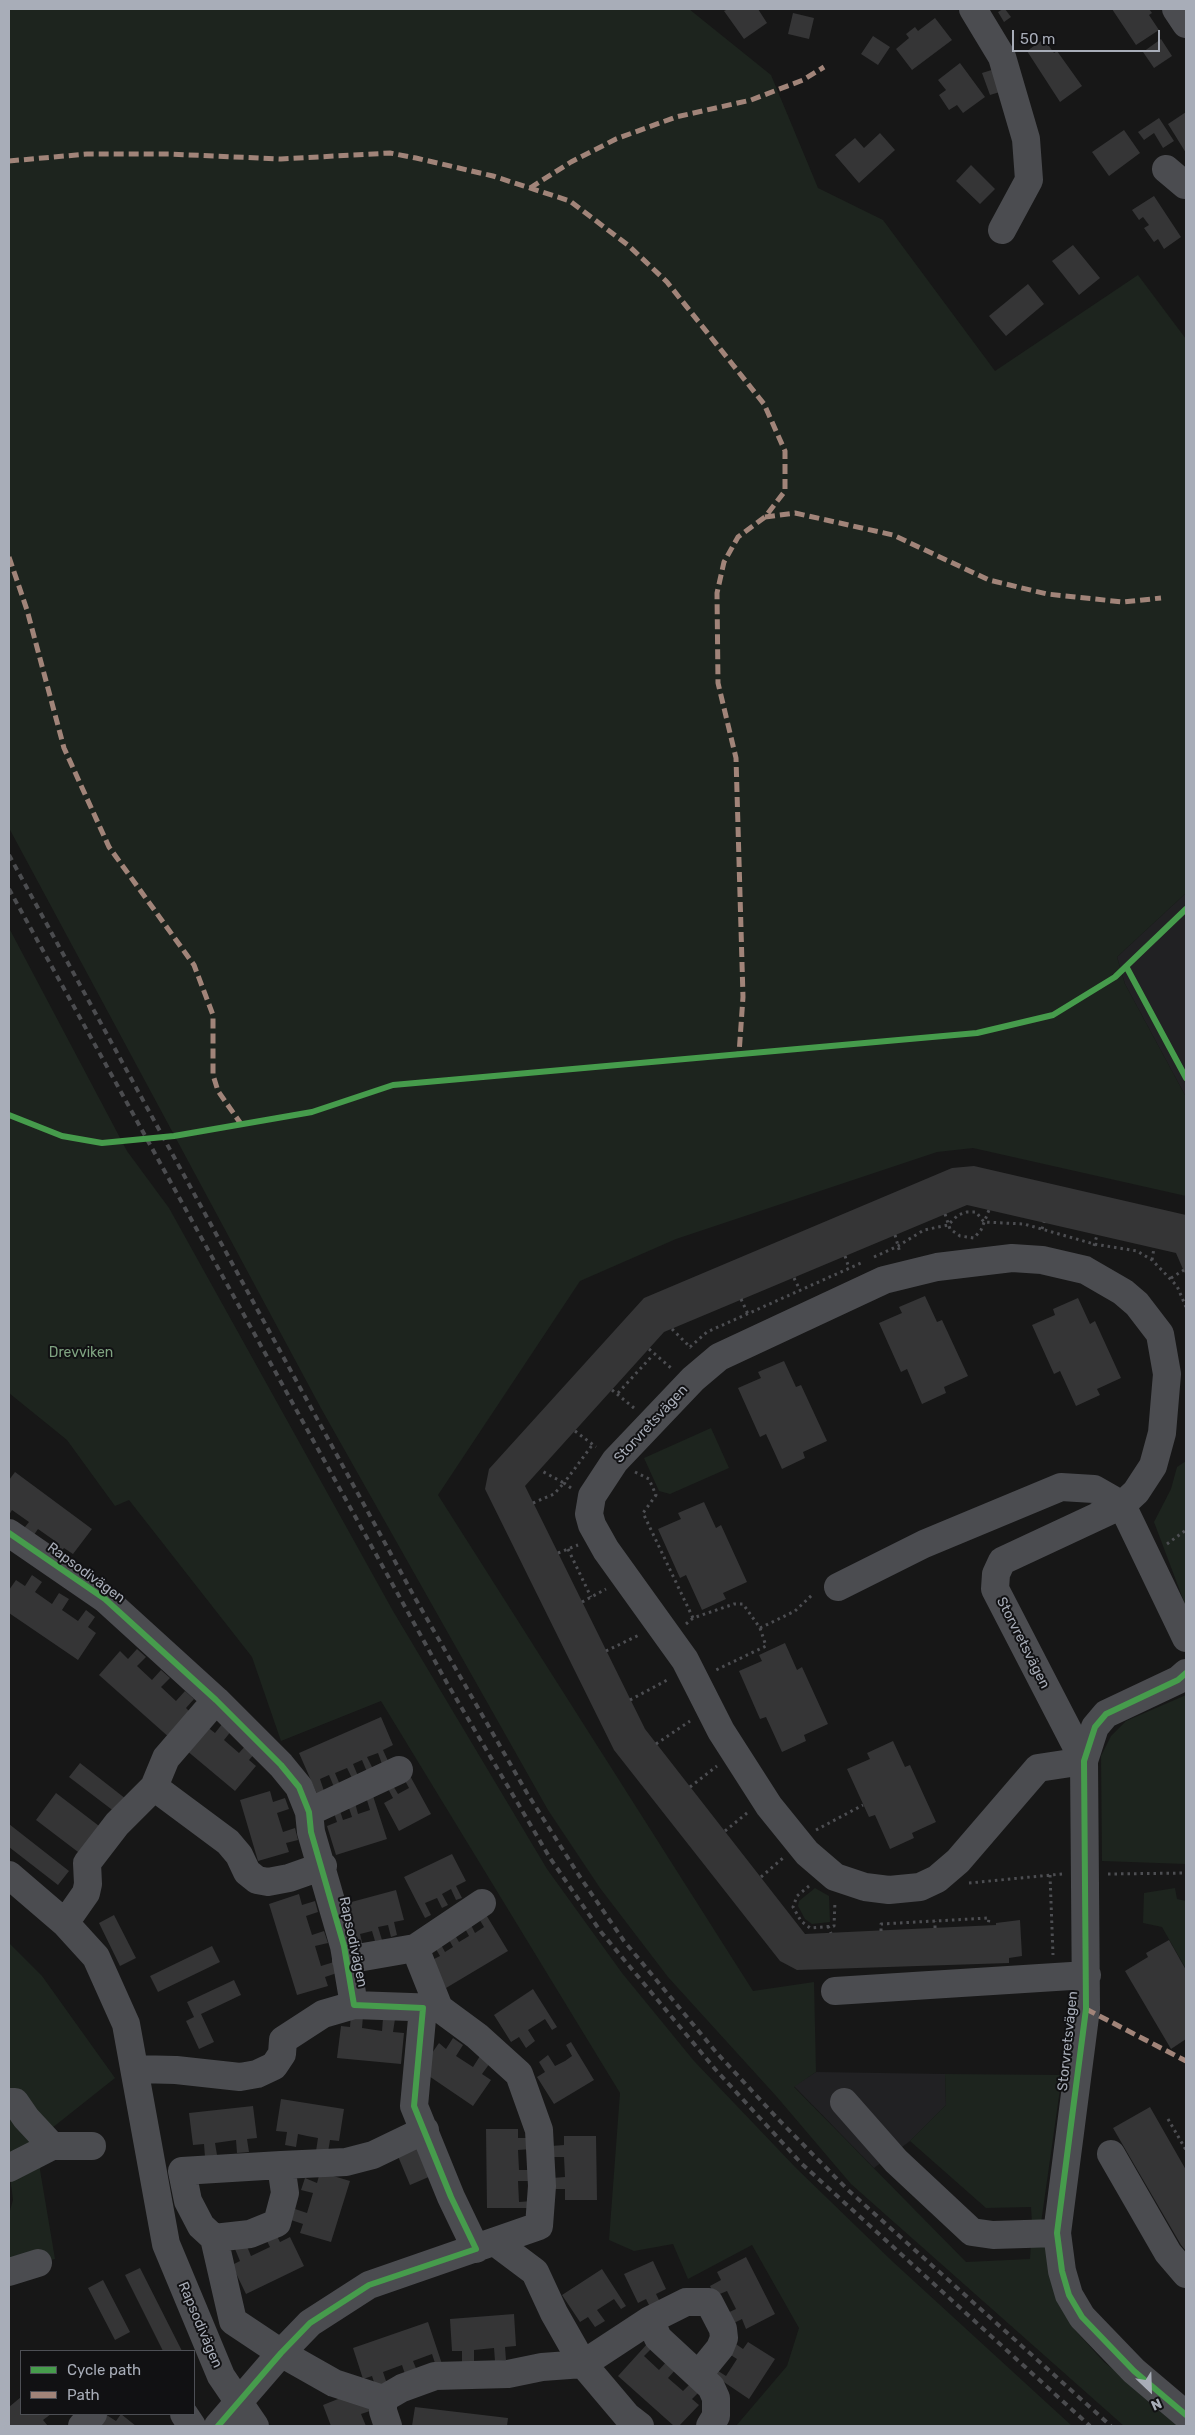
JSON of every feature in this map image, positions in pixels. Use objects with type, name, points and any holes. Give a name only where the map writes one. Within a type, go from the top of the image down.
[{"type":"street","points":[[973,9],[1002,57],[1026,139],[1028,180],[1002,230]]},
{"type":"street","points":[[1176,9],[1186,24]]},
{"type":"street","name":"Storvretsvägen","points":[[1012,1258],[1042,1260],[1085,1270],[1123,1292],[1137,1304],[1160,1334],[1167,1374],[1162,1433],[1153,1466],[1136,1492],[1122,1505],[1002,1561],[996,1574],[995,1589],[1084,1761],[1038,1768],[958,1861],[937,1879],[920,1887],[889,1890],[865,1887],[833,1875],[793,1838],[769,1806],[735,1753],[692,1674],[665,1630],[606,1550],[592,1525],[589,1514],[592,1496],[615,1461],[698,1375],[719,1358],[741,1345],[875,1284],[905,1273],[975,1261],[1012,1258]]},
{"type":"street","points":[[825,1590],[924,1544],[1061,1487],[1094,1489],[1122,1505],[1186,1638]]},
{"type":"street","name":"Rapsodivägen","points":[[9,1533],[105,1599],[216,1700],[281,1765],[299,1787],[309,1812],[311,1832],[323,1866],[346,1960],[354,2005]]},
{"type":"street","name":"Storvretsvägen","points":[[1186,1673],[1178,1680],[1106,1714],[1095,1727],[1084,1761],[1086,2010],[1057,2233],[1062,2271],[1067,2287],[1082,2317],[1134,2371],[1186,2415]]},
{"type":"street","points":[[65,1923],[86,1892],[88,1884],[87,1863],[117,1824],[154,1787],[166,1758],[216,1700]]},
{"type":"street","points":[[309,1812],[399,1770]]},
{"type":"street","points":[[154,1787],[228,1842],[239,1855],[248,1872],[257,1880],[268,1882],[290,1878],[323,1866]]},
{"type":"street","name":"Rapsodivägen","points":[[9,1875],[65,1923],[96,1957],[126,2024],[166,2244],[221,2376],[255,2426]]},
{"type":"street","name":"Rapsodivägen","points":[[346,1960],[414,1948],[482,1903]]},
{"type":"street","points":[[414,1948],[431,2008],[414,2106],[451,2197],[486,2246],[534,2272]]},
{"type":"street","name":"Storvretsvägen","points":[[835,1991],[1087,1975]]},
{"type":"street","name":"Rapsodivägen","points":[[135,2069],[176,2070],[240,2077],[257,2074],[274,2066],[282,2054],[283,2040],[323,2014],[354,2005],[431,2008]]},
{"type":"street","points":[[431,2008],[477,2036],[519,2074],[540,2130],[542,2186],[534,2272],[554,2313],[583,2364],[627,2416],[640,2426]]},
{"type":"street","points":[[9,2102],[15,2102],[26,2118],[52,2146]]},
{"type":"street","points":[[844,2102],[896,2162],[972,2232],[993,2235],[1057,2233]]},
{"type":"street","points":[[424,2130],[373,2154],[346,2162],[182,2171],[188,2201],[201,2226],[214,2238],[233,2321],[281,2353],[334,2383],[384,2399],[402,2388],[435,2376],[508,2374],[542,2367],[583,2364],[650,2320],[686,2302],[710,2302],[723,2329],[724,2338],[720,2348],[698,2374]]},
{"type":"street","points":[[9,2168],[52,2146],[92,2146]]},
{"type":"street","points":[[1111,2154],[1168,2253],[1186,2274]]},
{"type":"street","points":[[214,2238],[250,2234],[276,2222],[285,2193],[281,2165]]},
{"type":"street","points":[[218,2426],[281,2353],[310,2323],[369,2285],[486,2246],[539,2226]]},
{"type":"street","points":[[9,2272],[38,2262]]},
{"type":"street","points":[[650,2320],[658,2338],[711,2387],[716,2398],[716,2416],[710,2426]]},
{"type":"street","points":[[384,2399],[383,2411],[388,2426]]},
{"type":"street","points":[[82,2426],[92,2415]]},
{"type":"street","points":[[185,2415],[192,2426]]},
{"type":"path","points":[[174,1136],[312,1112],[393,1085],[976,1033],[1053,1015],[1127,968],[1186,909]]},
{"type":"path","points":[[1127,968],[1186,1078]]},
{"type":"path","points":[[9,1115],[62,1136],[102,1143],[135,1140]]},
{"type":"path","points":[[945,1214],[950,1230],[960,1236],[974,1238],[981,1230],[988,1210]]},
{"type":"path","points":[[1042,1229],[1044,1222]]},
{"type":"path","points":[[690,1347],[707,1332],[898,1246],[924,1230],[948,1224]]},
{"type":"path","points":[[1152,1260],[1154,1248]]},
{"type":"path","points":[[1170,1278],[1184,1270]]},
{"type":"path","points":[[794,1278],[800,1290]]},
{"type":"path","points":[[741,1299],[748,1314]]},
{"type":"path","points":[[672,1329],[690,1347],[698,1375]]},
{"type":"path","points":[[649,1349],[698,1375]]},
{"type":"path","points":[[618,1393],[652,1356]]},
{"type":"path","points":[[612,1390],[618,1393],[651,1423]]},
{"type":"path","points":[[575,1431],[615,1461],[649,1479],[656,1495],[643,1513],[693,1618]]},
{"type":"path","points":[[533,1503],[554,1494],[564,1483],[540,1470]]},
{"type":"path","points":[[568,1549],[591,1597]]},
{"type":"path","points":[[760,1628],[795,1611],[825,1590]]},
{"type":"path","points":[[606,1651],[734,1604],[743,1604],[760,1628],[766,1646],[630,1700]]},
{"type":"path","points":[[656,1744],[710,1708]]},
{"type":"path","points":[[690,1787],[735,1753]]},
{"type":"path","points":[[1108,1874],[1186,1873]]},
{"type":"path","points":[[937,1879],[953,1885],[1064,1874]]},
{"type":"path","points":[[789,1913],[797,1896],[833,1875],[834,1926],[810,1928],[801,1921],[793,1908]]},
{"type":"path","points":[[1050,1876],[1054,1977]]},
{"type":"path","points":[[881,1930],[881,1924],[989,1918],[988,1926]]},
{"type":"path","points":[[934,1928],[935,1921]]},
{"type":"path","points":[[828,1926],[831,1933]]},
{"type":"path","points":[[1168,2119],[1186,2150]]},
{"type":"shaded area","points":[[1186,893],[1186,1097],[1125,984],[1117,957]]},
{"type":"shaded area","points":[[816,2072],[945,2074],[946,2105],[910,2141],[874,2168],[794,2086]]},
{"type":"green space","points":[[9,9],[689,9],[771,75],[818,188],[883,220],[995,371],[1138,275],[1186,339],[1186,893],[1117,957],[1125,984],[1186,1097],[1186,1196],[973,1148],[937,1152],[676,1239],[580,1281],[438,1495],[753,1991],[814,1982],[816,2072],[794,2087],[966,2262],[1030,2259],[1031,2243],[1044,2242],[1060,2301],[1075,2330],[1104,2362],[1184,2426],[1124,2426],[851,2184],[777,2097],[668,1977],[600,1888],[548,1810],[322,1410],[9,828]]},
{"type":"green space","name":"Drevviken","points":[[9,928],[127,1151],[169,1208],[393,1611],[547,1869],[622,1973],[694,2061],[796,2168],[892,2261],[1072,2426],[736,2426],[787,2366],[799,2328],[752,2245],[688,2279],[673,2244],[634,2251],[609,2240],[620,2093],[381,1701],[281,1741],[252,1657],[129,1500],[115,1506],[67,1440],[9,1393]]},
{"type":"green space","points":[[711,1428],[729,1468],[670,1494],[659,1491],[644,1458]]},
{"type":"green space","points":[[1186,1461],[1186,1607],[1154,1522],[1171,1489],[1177,1467]]},
{"type":"green space","points":[[1186,1695],[1186,1864],[1102,1861],[1101,1756],[1111,1736],[1126,1721]]},
{"type":"green space","points":[[815,1888],[829,1896],[830,1922],[812,1924],[805,1919],[798,1906],[799,1901]]},
{"type":"green space","points":[[1175,1888],[1177,1899],[1186,1901],[1186,1969],[1162,1927],[1143,1923],[1144,1893]]},
{"type":"green space","points":[[9,1943],[42,1976],[115,2078],[47,2132],[40,2170],[55,2259],[9,2269],[9,2214],[13,2200],[9,2169]]},
{"type":"green space","points":[[945,2074],[1062,2075],[1041,2223],[1032,2223],[1031,2207],[986,2208],[910,2141],[946,2105]]},
{"type":"building","points":[[728,9],[758,9],[767,23],[744,39],[724,11]]},
{"type":"building","points":[[1003,9],[1011,17],[1004,22],[998,12]]},
{"type":"building","points":[[1112,9],[1149,9],[1152,13],[1149,15],[1159,30],[1136,45]]},
{"type":"building","points":[[793,13],[814,18],[809,39],[788,34]]},
{"type":"building","points":[[935,18],[952,40],[912,70],[896,49],[909,38],[906,34],[915,27],[918,31]]},
{"type":"building","points":[[873,36],[890,47],[878,65],[861,54]]},
{"type":"building","points":[[1044,39],[1054,53],[1057,51],[1082,86],[1060,102],[1027,51]]},
{"type":"building","points":[[1161,39],[1172,56],[1154,68],[1143,52]]},
{"type":"building","points":[[960,63],[985,97],[963,113],[957,105],[949,110],[939,95],[946,90],[938,80]]},
{"type":"building","points":[[998,68],[1006,90],[990,95],[982,73]]},
{"type":"building","points":[[1186,112],[1186,153],[1168,124]]},
{"type":"building","points":[[1159,118],[1174,141],[1163,148],[1154,133],[1144,140],[1138,132]]},
{"type":"building","points":[[1124,130],[1140,153],[1109,176],[1092,152]]},
{"type":"building","points":[[880,133],[895,150],[859,183],[835,155],[855,138],[864,148]]},
{"type":"building","points":[[971,165],[995,189],[980,204],[956,181]]},
{"type":"building","points":[[1154,196],[1181,237],[1164,249],[1158,239],[1154,242],[1144,228],[1149,225],[1143,217],[1139,220],[1132,210]]},
{"type":"building","points":[[1073,245],[1100,278],[1079,295],[1052,261]]},
{"type":"building","points":[[1028,284],[1044,304],[1006,336],[989,316]]},
{"type":"building","points":[[974,1166],[1186,1215],[1186,1276],[1176,1253],[967,1205],[664,1332],[525,1486],[645,1729],[805,1934],[996,1925],[996,1923],[1020,1920],[1022,1956],[1009,1958],[1009,1963],[797,1970],[780,1961],[614,1750],[485,1489],[489,1469],[644,1298],[952,1168]]},
{"type":"building","points":[[925,1296],[937,1322],[942,1320],[968,1376],[944,1387],[946,1393],[922,1404],[907,1369],[901,1372],[879,1323],[902,1313],[899,1307]]},
{"type":"building","points":[[1078,1298],[1090,1324],[1095,1321],[1121,1378],[1097,1389],[1100,1395],[1076,1406],[1060,1371],[1054,1374],[1032,1325],[1055,1315],[1053,1309]]},
{"type":"building","points":[[784,1361],[796,1387],[801,1385],[827,1441],[803,1452],[805,1458],[782,1469],[766,1434],[760,1437],[738,1388],[761,1378],[758,1372]]},
{"type":"building","points":[[15,1472],[92,1529],[73,1554],[64,1548],[56,1558],[47,1551],[55,1541],[38,1529],[31,1539],[21,1532],[29,1522],[12,1510],[9,1515],[9,1480]]},
{"type":"building","points":[[704,1502],[716,1528],[721,1525],[747,1582],[723,1593],[726,1599],[702,1610],[686,1575],[680,1578],[658,1529],[681,1519],[678,1513]]},
{"type":"building","points":[[32,1575],[42,1582],[35,1592],[52,1604],[59,1593],[69,1599],[62,1610],[78,1621],[86,1610],[95,1617],[88,1627],[96,1633],[78,1660],[9,1613],[9,1590],[16,1580],[25,1586]]},
{"type":"building","points":[[785,1643],[797,1670],[802,1667],[828,1724],[804,1735],[806,1741],[782,1752],[766,1717],[760,1719],[739,1671],[762,1661],[759,1655]]},
{"type":"building","points":[[137,1649],[146,1657],[137,1666],[152,1680],[161,1670],[170,1678],[161,1687],[176,1701],[185,1691],[194,1699],[186,1708],[193,1715],[171,1739],[99,1675],[120,1651],[128,1659]]},
{"type":"building","points":[[381,1717],[393,1745],[383,1750],[388,1761],[382,1764],[378,1753],[367,1757],[373,1769],[367,1772],[362,1760],[353,1764],[358,1776],[352,1778],[347,1768],[335,1773],[340,1785],[334,1787],[329,1775],[320,1779],[324,1791],[317,1794],[299,1753]]},
{"type":"building","points":[[223,1723],[232,1730],[224,1740],[239,1753],[248,1743],[257,1751],[249,1760],[256,1766],[235,1791],[186,1750],[206,1726],[215,1733]]},
{"type":"building","points":[[893,1741],[905,1767],[910,1765],[936,1822],[912,1833],[914,1838],[890,1849],[875,1815],[869,1817],[847,1769],[870,1759],[867,1753]]},
{"type":"building","points":[[80,1763],[126,1799],[115,1812],[69,1777]]},
{"type":"building","points":[[409,1774],[431,1814],[399,1831],[384,1803],[393,1798],[387,1787],[392,1784],[398,1794],[409,1788],[403,1777]]},
{"type":"building","points":[[270,1791],[273,1802],[285,1798],[289,1809],[277,1813],[283,1832],[295,1828],[298,1840],[286,1843],[289,1852],[258,1861],[240,1800]]},
{"type":"building","points":[[56,1793],[103,1829],[82,1855],[36,1820]]},
{"type":"building","points":[[373,1796],[387,1839],[336,1855],[327,1826],[337,1822],[333,1810],[339,1808],[343,1820],[352,1817],[348,1805],[355,1803],[358,1814],[370,1810],[366,1797]]},
{"type":"building","points":[[9,1824],[69,1871],[58,1885],[9,1847]]},
{"type":"building","points":[[452,1854],[466,1881],[456,1886],[462,1898],[456,1900],[451,1889],[442,1894],[448,1905],[442,1908],[437,1898],[425,1903],[431,1915],[425,1918],[404,1877]]},
{"type":"building","points":[[396,1890],[404,1920],[394,1922],[397,1935],[391,1937],[388,1925],[378,1927],[382,1940],[375,1941],[372,1931],[360,1934],[363,1946],[357,1948],[344,1904]]},
{"type":"building","points":[[299,1894],[302,1905],[315,1901],[318,1912],[306,1916],[312,1935],[324,1931],[328,1943],[315,1946],[321,1966],[334,1962],[337,1973],[325,1977],[328,1986],[297,1995],[269,1904]]},
{"type":"building","points":[[485,1913],[508,1951],[446,1988],[430,1961],[440,1956],[433,1944],[439,1941],[445,1952],[453,1947],[447,1936],[453,1932],[459,1942],[469,1936],[463,1925],[469,1921],[475,1933],[484,1927],[478,1917]]},
{"type":"building","points":[[114,1915],[136,1958],[120,1966],[99,1923]]},
{"type":"building","points":[[1169,1940],[1186,1970],[1186,2039],[1171,2049],[1125,1971],[1148,1957],[1146,1953]]},
{"type":"building","points":[[212,1946],[220,1962],[158,1992],[150,1976]]},
{"type":"building","points":[[234,1980],[241,1995],[201,2014],[214,2042],[199,2049],[186,2021],[194,2017],[187,2002]]},
{"type":"building","points":[[533,1989],[557,2027],[552,2030],[545,2019],[528,2030],[535,2041],[526,2048],[519,2037],[511,2042],[494,2015]]},
{"type":"building","points":[[351,2014],[363,2016],[362,2028],[382,2031],[383,2018],[395,2019],[393,2032],[404,2033],[401,2064],[337,2058],[341,2026],[350,2027]]},
{"type":"building","points":[[453,2038],[463,2045],[456,2056],[473,2067],[480,2056],[490,2063],[482,2074],[491,2080],[473,2106],[420,2070],[439,2043],[446,2049]]},
{"type":"building","points":[[571,2042],[594,2080],[554,2104],[537,2077],[545,2072],[539,2062],[548,2055],[555,2066],[565,2061],[572,2056],[566,2045]]},
{"type":"building","points":[[281,2099],[344,2109],[339,2141],[330,2140],[328,2152],[316,2151],[318,2138],[298,2134],[296,2147],[285,2145],[287,2132],[276,2131]]},
{"type":"building","points":[[253,2106],[257,2138],[247,2139],[249,2152],[237,2153],[236,2140],[215,2143],[217,2155],[205,2157],[204,2144],[193,2145],[189,2113]]},
{"type":"building","points":[[1150,2107],[1186,2170],[1186,2251],[1113,2128]]},
{"type":"building","points":[[486,2129],[518,2129],[518,2138],[531,2138],[531,2149],[518,2150],[519,2170],[531,2170],[532,2181],[518,2181],[519,2202],[532,2201],[532,2208],[487,2208]]},
{"type":"building","points":[[564,2136],[596,2136],[597,2200],[565,2200],[565,2189],[552,2189],[552,2178],[565,2177],[564,2157],[551,2157],[551,2146],[564,2145]]},
{"type":"building","points":[[422,2137],[438,2173],[410,2185],[395,2149]]},
{"type":"building","points":[[320,2172],[350,2181],[331,2242],[300,2233],[303,2224],[291,2220],[295,2209],[307,2213],[313,2193],[301,2190],[305,2178],[317,2183]]},
{"type":"building","points":[[274,2230],[280,2242],[290,2237],[304,2266],[246,2294],[232,2265],[240,2261],[235,2249],[246,2244],[251,2256],[270,2247],[264,2235]]},
{"type":"building","points":[[746,2257],[775,2314],[746,2329],[742,2319],[730,2325],[725,2314],[736,2309],[727,2291],[715,2296],[710,2286],[721,2280],[717,2272]]},
{"type":"building","points":[[653,2261],[666,2289],[656,2294],[662,2306],[652,2311],[646,2299],[638,2303],[624,2274]]},
{"type":"building","points":[[140,2268],[181,2350],[162,2350],[125,2275]]},
{"type":"building","points":[[602,2269],[626,2306],[621,2309],[614,2299],[597,2310],[605,2321],[595,2327],[588,2317],[580,2322],[562,2295]]},
{"type":"building","points":[[103,2280],[130,2332],[115,2340],[88,2288]]},
{"type":"building","points":[[514,2314],[516,2346],[505,2347],[506,2360],[495,2361],[494,2348],[474,2350],[474,2362],[462,2363],[462,2351],[452,2351],[450,2319]]},
{"type":"building","points":[[428,2322],[442,2364],[436,2366],[432,2354],[413,2361],[418,2373],[406,2377],[402,2365],[383,2372],[387,2384],[376,2388],[372,2376],[363,2379],[353,2348]]},
{"type":"building","points":[[733,2342],[743,2349],[748,2342],[775,2359],[749,2399],[712,2374],[715,2369],[726,2376],[737,2359],[726,2352]]},
{"type":"building","points":[[648,2343],[653,2347],[644,2356],[659,2370],[668,2360],[677,2368],[668,2378],[683,2391],[692,2382],[701,2390],[692,2399],[699,2405],[679,2426],[674,2426],[618,2376]]},
{"type":"building","points":[[353,2393],[373,2410],[361,2414],[366,2426],[331,2426],[323,2405]]},
{"type":"building","points":[[20,2398],[20,2415],[50,2415],[43,2420],[48,2426],[9,2426],[9,2407]]},
{"type":"building","points":[[415,2407],[508,2418],[507,2426],[412,2426]]},
{"type":"building","points":[[104,2415],[116,2421],[122,2415],[136,2426],[103,2426],[98,2422]]},
{"type":"railway","points":[[9,855],[415,1598],[527,1793],[580,1877],[624,1941],[716,2052],[778,2119],[848,2190],[1111,2426]]},
{"type":"railway","points":[[9,889],[447,1683],[550,1858],[601,1932],[715,2069],[802,2164],[1090,2426]]},
{"type":"marked path","points":[[530,188],[571,162],[616,139],[676,117],[751,100],[803,80],[824,67]]},
{"type":"marked path","points":[[9,161],[87,154],[169,154],[281,159],[390,153],[493,176],[570,201],[629,246],[667,282],[764,404],[785,451],[785,491],[765,517],[738,537],[724,562],[717,593],[718,683],[736,758],[743,997],[739,1054]]},
{"type":"marked path","points":[[765,517],[795,513],[893,535],[989,580],[1047,594],[1123,602],[1161,598]]},
{"type":"marked path","points":[[9,557],[27,610],[64,748],[109,847],[194,965],[213,1015],[213,1075],[218,1091],[241,1124]]},
{"type":"marked path","points":[[1086,2009],[1186,2061]]},
{"type":"cycle path","points":[[9,1115],[62,1136],[102,1143],[174,1136],[312,1112],[393,1085],[977,1033],[1053,1015],[1115,977],[1186,909]]},
{"type":"cycle path","points":[[1127,968],[1186,1078]]},
{"type":"cycle path","points":[[9,1533],[105,1599],[216,1700],[281,1765],[299,1787],[309,1812],[311,1832],[344,1946],[354,2005],[423,2008],[414,2106],[451,2197],[476,2249],[369,2285],[310,2323],[281,2353],[218,2426]]},
{"type":"cycle path","points":[[1186,1673],[1178,1680],[1106,1714],[1095,1727],[1084,1761],[1086,2009],[1057,2233],[1062,2271],[1069,2295],[1082,2317],[1134,2371],[1186,2415]]}]
